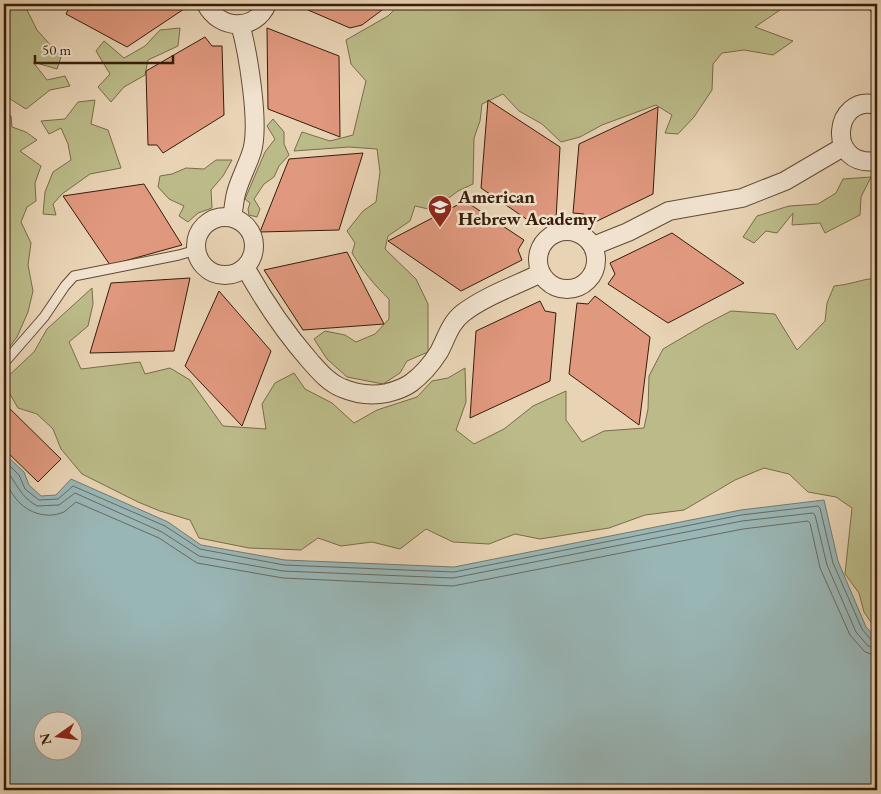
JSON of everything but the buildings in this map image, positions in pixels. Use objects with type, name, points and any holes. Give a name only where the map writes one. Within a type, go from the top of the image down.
[{"type":"street","points":[[206,4],[210,12],[229,24],[251,22],[259,16],[267,4]]},
{"type":"street","points":[[232,217],[236,192],[252,150],[255,136],[246,44],[240,24]]},
{"type":"street","points":[[877,105],[865,104],[856,107],[843,120],[841,129],[843,147],[850,155],[859,160],[877,161]]},
{"type":"street","points":[[593,246],[628,232],[669,212],[750,195],[785,181],[843,147]]},
{"type":"street","points":[[232,217],[241,221],[253,236],[253,255],[244,267],[233,274],[216,274],[201,264],[196,250],[196,238],[206,223],[214,218],[232,217]]},
{"type":"street","points":[[568,230],[578,232],[587,238],[593,246],[596,255],[594,273],[581,286],[563,289],[546,281],[541,274],[538,264],[538,253],[542,244],[554,234],[568,230]]},
{"type":"street","points":[[244,267],[275,319],[324,376],[340,388],[377,395],[395,391],[411,383],[426,369],[439,352],[453,323],[461,314],[474,305],[541,274]]},
{"type":"lane","points":[[4,363],[44,317],[64,286],[74,276],[196,250]]},
{"type":"green space","points":[[14,4],[24,4],[37,30],[61,57],[57,69],[33,62],[47,80],[65,76],[70,86],[50,90],[26,109],[4,95],[4,8]]},
{"type":"green space","points":[[400,4],[814,4],[804,7],[783,8],[755,27],[793,41],[773,55],[744,50],[722,53],[713,64],[712,90],[694,117],[678,134],[665,133],[672,115],[656,105],[602,125],[580,137],[561,142],[542,124],[519,111],[503,94],[482,104],[480,121],[474,138],[473,184],[458,191],[433,210],[415,206],[410,221],[388,236],[385,249],[416,279],[428,304],[428,352],[407,361],[400,373],[383,384],[347,377],[327,359],[314,339],[325,331],[345,335],[356,342],[375,334],[389,319],[389,299],[360,266],[352,253],[355,243],[347,231],[363,211],[376,202],[380,172],[377,149],[349,147],[294,151],[302,132],[330,141],[353,135],[366,81],[351,64],[346,40],[388,16]]},
{"type":"green space","points":[[861,4],[877,4],[877,19],[867,7]]},
{"type":"green space","points":[[180,28],[178,46],[148,60],[145,75],[124,87],[111,102],[98,87],[110,74],[96,51],[104,41],[124,58],[145,46],[160,30]]},
{"type":"green space","points":[[95,100],[91,124],[108,130],[121,168],[90,174],[62,194],[53,204],[56,215],[43,214],[45,192],[53,172],[71,160],[68,144],[61,128],[49,134],[41,121],[65,119],[78,102]]},
{"type":"green space","points":[[4,114],[11,116],[12,127],[26,132],[37,140],[20,151],[41,166],[35,183],[36,201],[27,207],[21,222],[31,243],[28,265],[33,291],[28,312],[17,337],[4,354]]},
{"type":"green space","points":[[273,119],[284,132],[284,144],[289,155],[279,166],[274,177],[264,184],[254,199],[260,209],[257,217],[249,215],[250,203],[245,199],[265,152],[275,139],[267,126]]},
{"type":"green space","points":[[216,160],[232,160],[223,176],[211,190],[212,208],[198,213],[188,222],[179,216],[184,206],[169,199],[158,187],[160,176],[172,174],[186,168],[204,169]]},
{"type":"green space","points":[[871,177],[861,197],[860,215],[825,233],[820,223],[792,225],[793,213],[777,233],[766,231],[754,243],[743,237],[757,216],[789,206],[818,204],[836,193],[843,179]]},
{"type":"green space","points":[[877,278],[877,631],[864,612],[859,593],[845,574],[852,508],[836,497],[808,492],[789,474],[764,468],[735,480],[684,510],[645,515],[609,528],[540,539],[515,534],[489,544],[453,542],[426,529],[400,549],[372,542],[341,546],[318,538],[301,550],[249,548],[199,538],[190,520],[138,502],[82,474],[61,449],[53,429],[37,414],[18,408],[4,384],[4,380],[34,352],[47,329],[92,288],[93,304],[88,326],[69,342],[81,369],[140,362],[145,374],[170,368],[190,380],[223,426],[266,429],[262,404],[275,383],[294,373],[305,389],[332,403],[354,423],[377,410],[417,397],[432,381],[448,378],[465,368],[466,402],[456,430],[474,444],[504,429],[533,406],[566,391],[566,420],[582,442],[604,431],[644,428],[648,409],[649,376],[663,349],[704,325],[731,311],[775,314],[797,350],[825,321],[827,303],[834,286]]},
{"type":"water","points":[[4,453],[24,472],[29,485],[41,496],[56,495],[71,479],[168,522],[201,545],[285,560],[454,567],[741,510],[824,500],[838,561],[866,627],[877,639],[877,790],[4,790]]},
{"type":"place","name":"American Hebrew Academy","points":[[440,228]]}]
